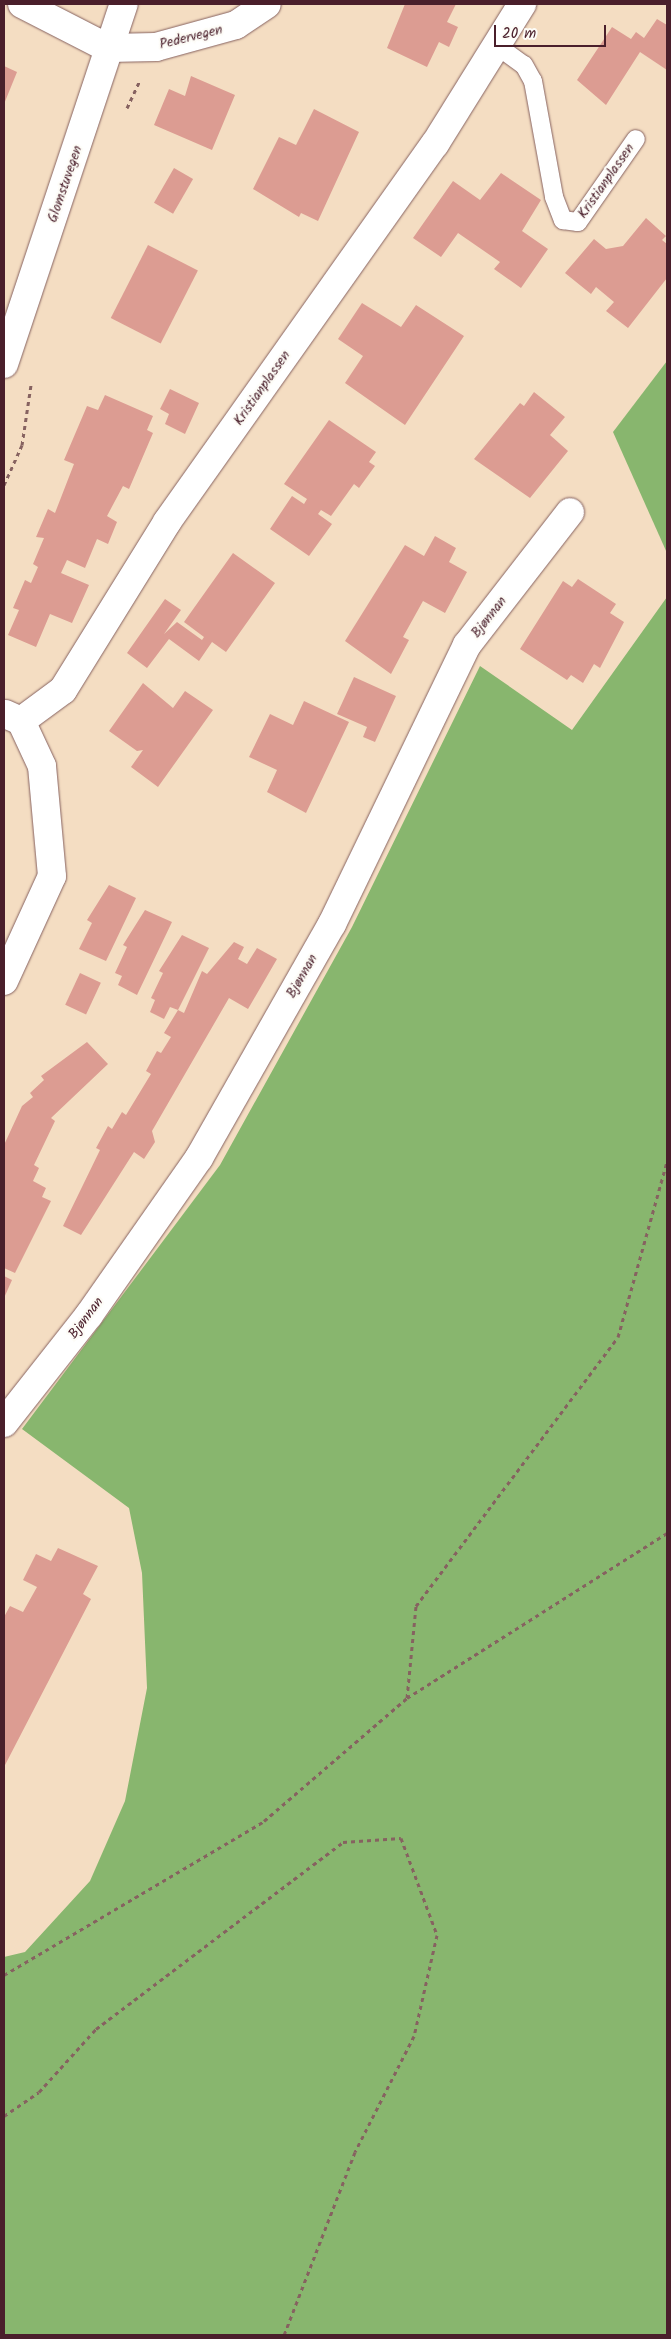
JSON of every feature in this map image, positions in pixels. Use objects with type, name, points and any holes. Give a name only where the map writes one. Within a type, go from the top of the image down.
[{"type":"street","points":[[22,4],[108,48]]},
{"type":"street","name":"Glomstuvegen","points":[[4,364],[124,4]]},
{"type":"street","name":"Pedervegen","points":[[108,48],[156,47],[236,25],[267,4]]},
{"type":"street","name":"Kristianplassen","points":[[12,717],[63,690],[167,522],[435,144],[522,4]]},
{"type":"street","name":"Bjønnan","points":[[4,1423],[89,1315],[199,1158],[332,924],[468,645],[570,512]]},
{"type":"street","points":[[4,981],[52,876],[42,766],[12,717]]},
{"type":"lane","name":"Kristianplassen","points":[[496,45],[524,65],[533,81],[554,197],[563,220],[578,222],[636,139]]},
{"type":"path","points":[[408,1698],[416,1606],[618,1336],[667,1160]]},
{"type":"path","points":[[4,1975],[264,1821],[408,1698],[667,1533]]},
{"type":"path","points":[[4,2116],[39,2092],[96,2028],[343,1842],[401,1838],[437,1936],[414,2036],[355,2152],[284,2335]]},
{"type":"green space","points":[[667,361],[667,553],[613,432]]},
{"type":"green space","points":[[667,597],[667,2335],[4,2335],[4,1957],[25,1952],[90,1881],[125,1801],[147,1688],[142,1573],[129,1508],[22,1429],[220,1165],[352,927],[480,666],[572,730]]},
{"type":"building","points":[[405,4],[456,4],[447,22],[458,27],[449,47],[439,42],[427,67],[387,48]]},
{"type":"building","points":[[657,19],[667,25],[667,70],[640,52],[606,105],[577,80],[612,27],[631,39],[636,32],[644,38]]},
{"type":"building","points":[[4,66],[17,72],[4,104]]},
{"type":"building","points":[[191,76],[235,95],[212,150],[154,125],[169,89],[185,96]]},
{"type":"building","points":[[314,109],[359,132],[318,221],[301,213],[299,217],[253,189],[279,137],[296,145]]},
{"type":"building","points":[[174,168],[193,179],[173,214],[154,203]]},
{"type":"building","points":[[501,173],[541,200],[522,231],[548,249],[521,288],[494,269],[500,262],[458,233],[441,257],[413,238],[453,181],[480,200]]},
{"type":"building","points":[[646,218],[666,236],[662,240],[667,244],[667,278],[628,328],[606,311],[614,302],[596,287],[591,294],[565,273],[594,239],[606,249],[623,246]]},
{"type":"building","points":[[148,245],[198,270],[161,343],[111,318]]},
{"type":"building","points":[[362,303],[401,327],[416,305],[464,336],[405,425],[345,383],[363,356],[338,339]]},
{"type":"building","points":[[170,389],[199,403],[185,434],[165,424],[169,414],[160,409]]},
{"type":"building","points":[[534,392],[565,417],[550,435],[568,451],[530,498],[474,459],[520,403],[524,406]]},
{"type":"building","points":[[105,395],[153,416],[147,430],[153,433],[129,489],[123,486],[107,516],[117,522],[108,544],[97,539],[85,568],[67,560],[61,573],[89,585],[72,623],[50,614],[36,647],[8,635],[19,610],[13,608],[25,580],[31,583],[38,567],[33,564],[44,538],[36,537],[48,509],[55,513],[74,464],[64,460],[87,406],[98,410]]},
{"type":"building","points":[[329,420],[376,452],[369,462],[375,466],[359,488],[354,484],[331,516],[321,510],[318,514],[332,524],[309,556],[270,529],[292,496],[304,504],[307,499],[284,484]]},
{"type":"building","points":[[435,536],[456,548],[449,562],[467,572],[445,613],[423,601],[403,637],[409,640],[391,674],[345,641],[405,545],[424,556]]},
{"type":"building","points":[[233,553],[275,583],[226,652],[212,642],[199,661],[169,639],[147,668],[127,653],[165,599],[181,610],[164,634],[177,622],[202,640],[204,637],[184,622]]},
{"type":"building","points":[[578,579],[616,604],[610,613],[624,622],[600,668],[594,664],[583,683],[571,675],[567,680],[520,649],[563,581],[572,587]]},
{"type":"building","points":[[354,677],[396,696],[375,742],[363,737],[367,727],[337,714]]},
{"type":"building","points":[[143,683],[173,708],[185,691],[213,710],[158,787],[131,767],[143,750],[137,751],[109,731]]},
{"type":"building","points":[[304,701],[349,722],[306,813],[267,792],[277,770],[249,757],[270,714],[293,725]]},
{"type":"building","points":[[109,885],[136,898],[106,961],[79,949],[92,923],[87,920]]},
{"type":"building","points":[[145,910],[172,922],[137,995],[118,985],[122,976],[115,973],[127,947],[123,945]]},
{"type":"building","points":[[182,935],[209,948],[178,1010],[170,1007],[164,1019],[150,1012],[155,1000],[151,998],[163,973],[159,971]]},
{"type":"building","points":[[234,942],[244,947],[238,959],[247,964],[257,948],[277,959],[248,1009],[229,998],[152,1131],[155,1142],[144,1159],[134,1152],[81,1235],[63,1226],[100,1150],[96,1148],[108,1126],[112,1129],[122,1112],[126,1115],[151,1074],[146,1071],[157,1051],[161,1053],[171,1037],[164,1033],[178,1010],[184,1013],[202,971],[207,974]]},
{"type":"building","points":[[80,973],[101,983],[86,1014],[65,1005]]},
{"type":"building","points":[[87,1042],[108,1064],[51,1118],[55,1121],[34,1165],[39,1168],[33,1181],[46,1188],[42,1197],[51,1201],[15,1273],[4,1268],[4,1145],[22,1106],[33,1097],[30,1093],[44,1080],[41,1076]]},
{"type":"building","points":[[4,1276],[12,1280],[4,1298]]},
{"type":"building","points":[[58,1548],[98,1566],[83,1594],[91,1599],[4,1767],[4,1617],[10,1606],[23,1612],[37,1587],[23,1580],[36,1554],[51,1561]]}]
